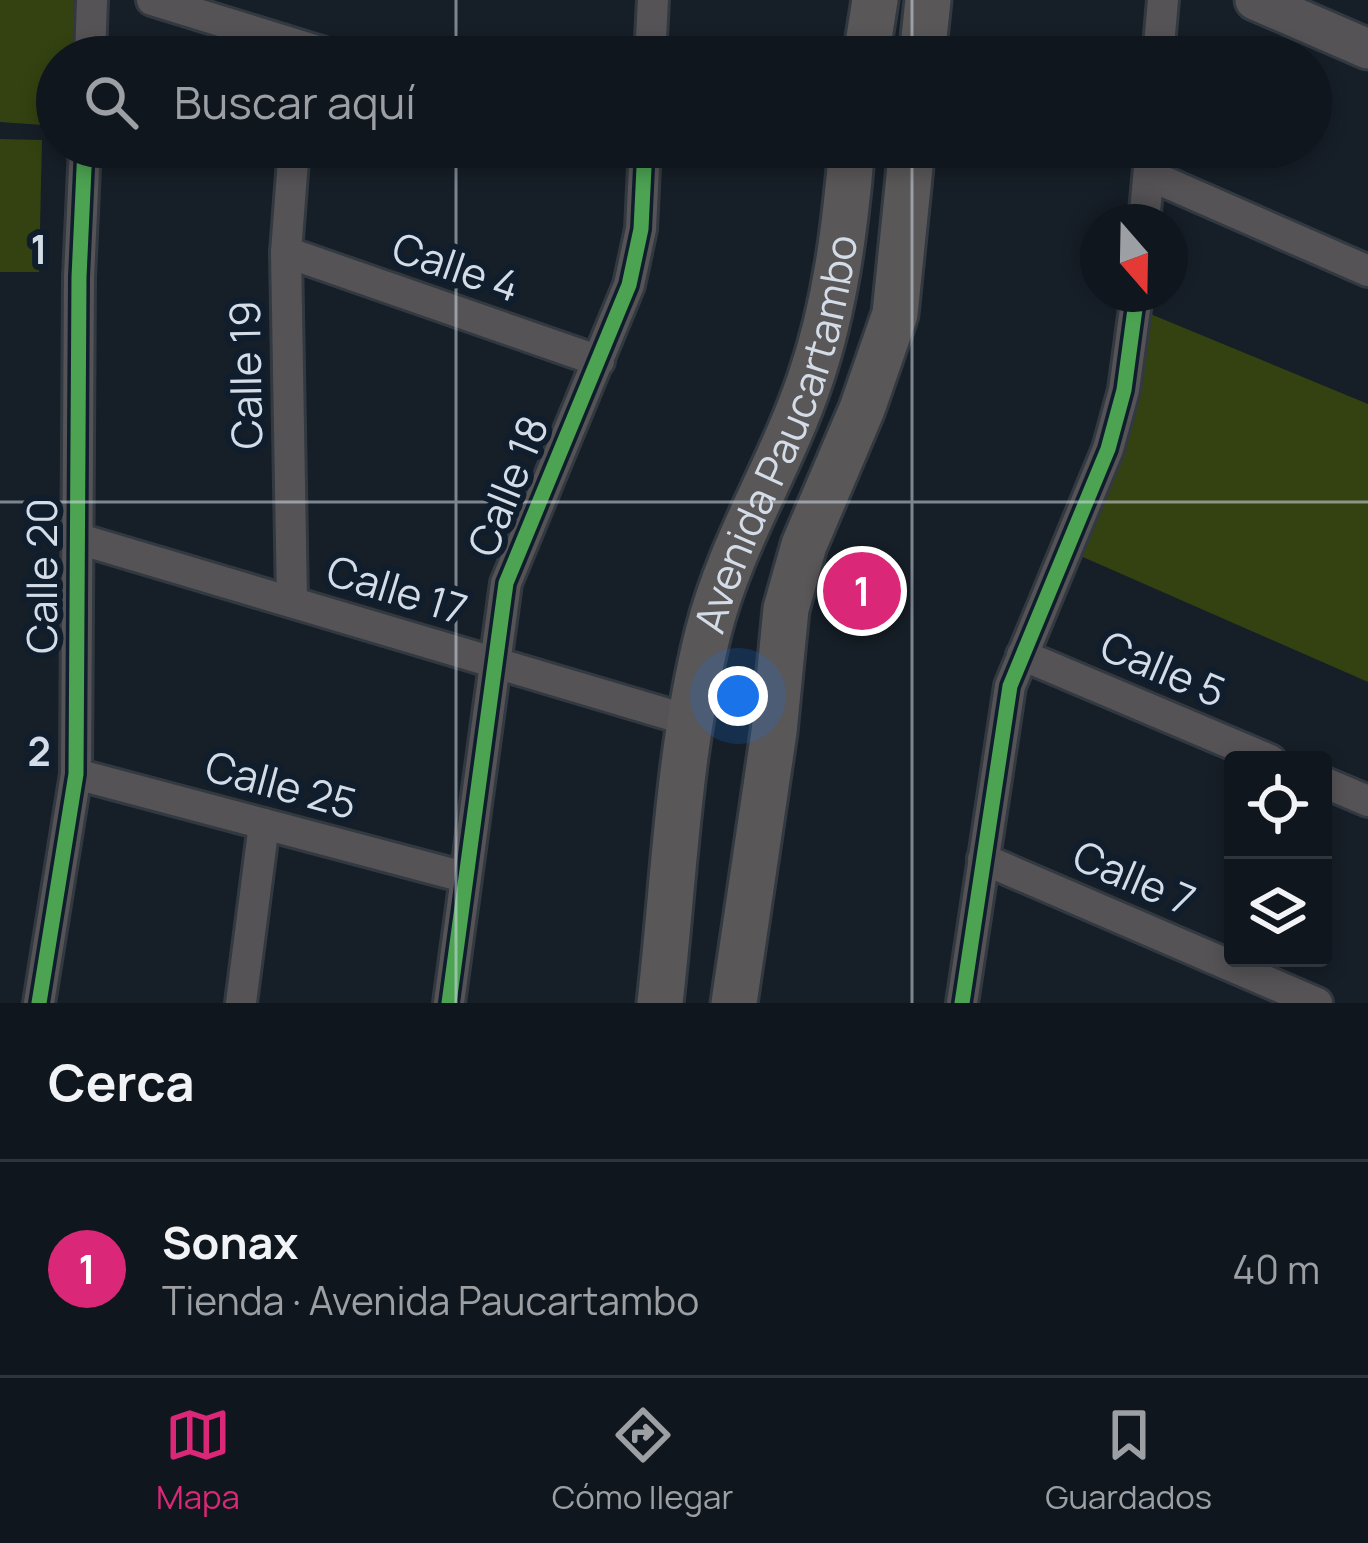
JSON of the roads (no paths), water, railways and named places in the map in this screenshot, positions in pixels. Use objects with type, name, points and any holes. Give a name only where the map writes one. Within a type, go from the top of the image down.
[{"type":"main road","points":[[924,36],[928,0]]},
{"type":"main road","points":[[871,36],[879,1]]},
{"type":"main road","name":"Avenida Paucartambo","points":[[660,1003],[691,721],[708,632],[734,551],[778,464],[821,342],[846,218],[850,168]]},
{"type":"main road","name":"Avenida Paucartambo","points":[[735,1003],[774,732],[785,609],[804,544],[862,409],[895,314],[910,168]]},
{"type":"street","points":[[90,36],[92,0]]},
{"type":"street","points":[[152,0],[257,36]]},
{"type":"street","points":[[651,36],[653,0]]},
{"type":"street","points":[[1159,36],[1162,0]]},
{"type":"street","points":[[1256,0],[1368,49]]},
{"type":"street","name":"Calle 20","points":[[39,1003],[76,774],[79,278],[85,168]]},
{"type":"street","name":"Calle 19","points":[[292,168],[286,252],[292,602]]},
{"type":"street","name":"Calle 18","points":[[449,1003],[506,583],[629,285],[641,229],[638,168]]},
{"type":"street","points":[[1146,204],[1149,168]]},
{"type":"street","points":[[1164,168],[1368,271]]},
{"type":"street","name":"Calle 4","points":[[286,252],[598,361]]},
{"type":"street","points":[[962,1003],[1010,686],[1108,449],[1124,390],[1135,312]]},
{"type":"street","name":"Calle 17","points":[[79,539],[691,721]]},
{"type":"street","name":"Calle 5","points":[[1022,655],[1249,751]]},
{"type":"street","name":"Calle 25","points":[[76,774],[464,878]]},
{"type":"street","points":[[1332,784],[1365,792]]},
{"type":"street","points":[[241,1003],[264,824]]},
{"type":"street","name":"Calle 7","points":[[983,860],[1317,1003]]},
{"type":"place","name":"Sonax","points":[[862,591]]}]
